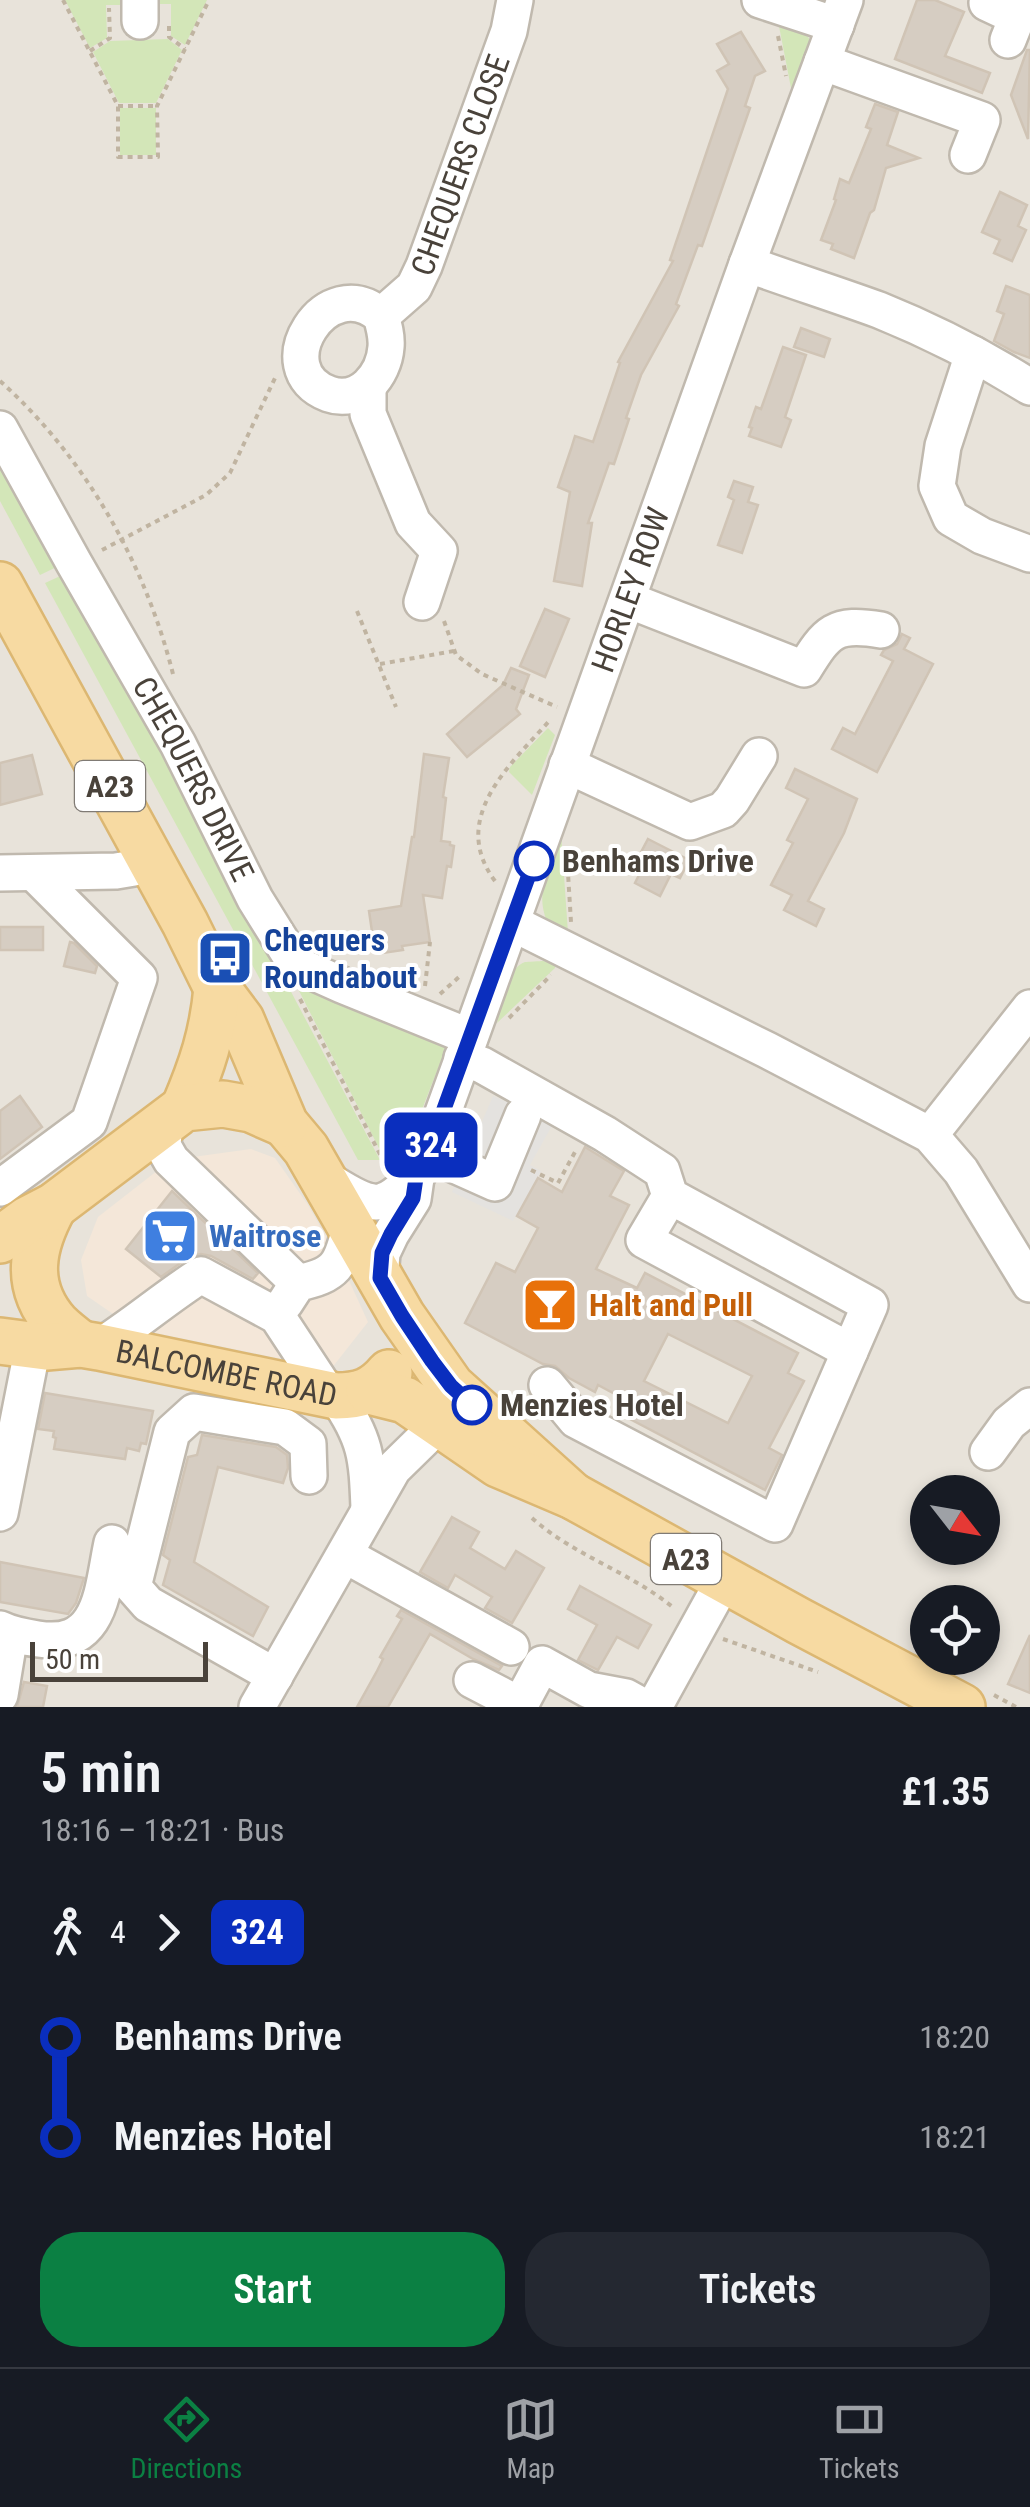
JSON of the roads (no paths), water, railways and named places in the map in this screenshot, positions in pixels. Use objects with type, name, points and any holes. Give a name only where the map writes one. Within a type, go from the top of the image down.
[{"type":"main road","name":"A23","points":[[0,585],[151,859],[217,988],[241,1020],[284,1124],[324,1178],[446,1404],[498,1464],[574,1496],[962,1707]]},
{"type":"main road","points":[[175,1114],[203,1063],[214,1025],[217,988]]},
{"type":"main road","points":[[175,1114],[222,1104],[251,1109],[284,1124]]},
{"type":"main road","name":"BALCOMBE ROAD","points":[[0,1240],[54,1206],[175,1114]]},
{"type":"main road","name":"BALCOMBE ROAD","points":[[54,1206],[40,1231],[33,1260],[35,1280],[42,1302],[56,1323],[90,1346]]},
{"type":"main road","points":[[345,1394],[385,1378],[395,1364],[402,1336],[391,1297]]},
{"type":"main road","name":"BALCOMBE ROAD","points":[[16,1344],[46,1348],[90,1346],[345,1394]]},
{"type":"main road","name":"A23","points":[[345,1394],[446,1404]]},
{"type":"street","name":"CHEQUERS CLOSE","points":[[381,316],[414,286],[424,266],[510,30],[515,0]]},
{"type":"street","points":[[768,12],[840,12]]},
{"type":"street","name":"HORLEY ROW","points":[[391,1297],[382,1253],[413,1198],[568,765],[573,712],[628,600],[840,12]]},
{"type":"street","points":[[822,62],[982,120],[968,155]]},
{"type":"street","points":[[748,264],[880,310],[973,354],[1030,387]]},
{"type":"street","points":[[355,303],[381,316],[386,348],[381,368],[368,387],[353,395],[337,396],[314,385],[304,374],[300,356],[306,336],[321,314],[332,307],[355,303]]},
{"type":"street","points":[[973,354],[943,446],[937,486],[950,518],[982,536],[1030,554]]},
{"type":"street","points":[[368,387],[368,414],[413,522],[440,551],[422,602]]},
{"type":"street","name":"CHEQUERS DRIVE","points":[[0,429],[178,744],[255,899],[288,952],[304,968],[342,986],[424,1011],[482,1065],[662,1171],[670,1196]]},
{"type":"street","points":[[628,600],[804,670],[822,641],[838,630],[857,626],[880,630]]},
{"type":"street","points":[[568,765],[690,822],[723,810],[759,756]]},
{"type":"street","points":[[17,873],[116,871],[151,859]]},
{"type":"street","points":[[0,1188],[89,1122],[140,978],[17,873]]},
{"type":"street","points":[[512,923],[930,1136],[961,1171],[1030,1284]]},
{"type":"street","points":[[930,1136],[1030,1008]]},
{"type":"street","points":[[175,1114],[163,1146],[170,1160],[298,1283]]},
{"type":"street","points":[[324,1178],[374,1202],[390,1198],[422,1166],[495,1183],[523,1115]]},
{"type":"street","points":[[547,1386],[576,1420],[776,1524],[870,1305],[670,1196],[644,1240],[850,1350]]},
{"type":"street","points":[[277,1316],[298,1283],[322,1278],[340,1262],[350,1228]]},
{"type":"street","points":[[90,1346],[132,1327],[201,1276],[277,1316],[345,1394],[365,1450],[369,1508]]},
{"type":"street","points":[[0,1513],[16,1344]]},
{"type":"street","points":[[257,1707],[393,1468],[446,1404]]},
{"type":"street","points":[[988,1452],[1009,1423],[1030,1406]]},
{"type":"street","points":[[276,1676],[148,1604],[133,1586],[172,1432],[194,1412],[285,1427],[308,1444],[309,1476]]},
{"type":"street","points":[[0,1694],[5,1632],[56,1642],[82,1632],[98,1608],[112,1543]]},
{"type":"street","points":[[345,1555],[511,1647]]},
{"type":"street","points":[[654,1707],[724,1580]]},
{"type":"street","points":[[472,1680],[520,1705],[542,1664],[589,1690],[626,1698],[644,1707]]},
{"type":"place","name":"Benhams Drive","points":[[534,861]]},
{"type":"place","name":"Chequers Roundabout","points":[[225,958]]},
{"type":"place","name":"Waitrose","points":[[170,1236]]},
{"type":"place","name":"Halt and Pull","points":[[550,1305]]},
{"type":"place","name":"Menzies Hotel","points":[[472,1405]]}]
